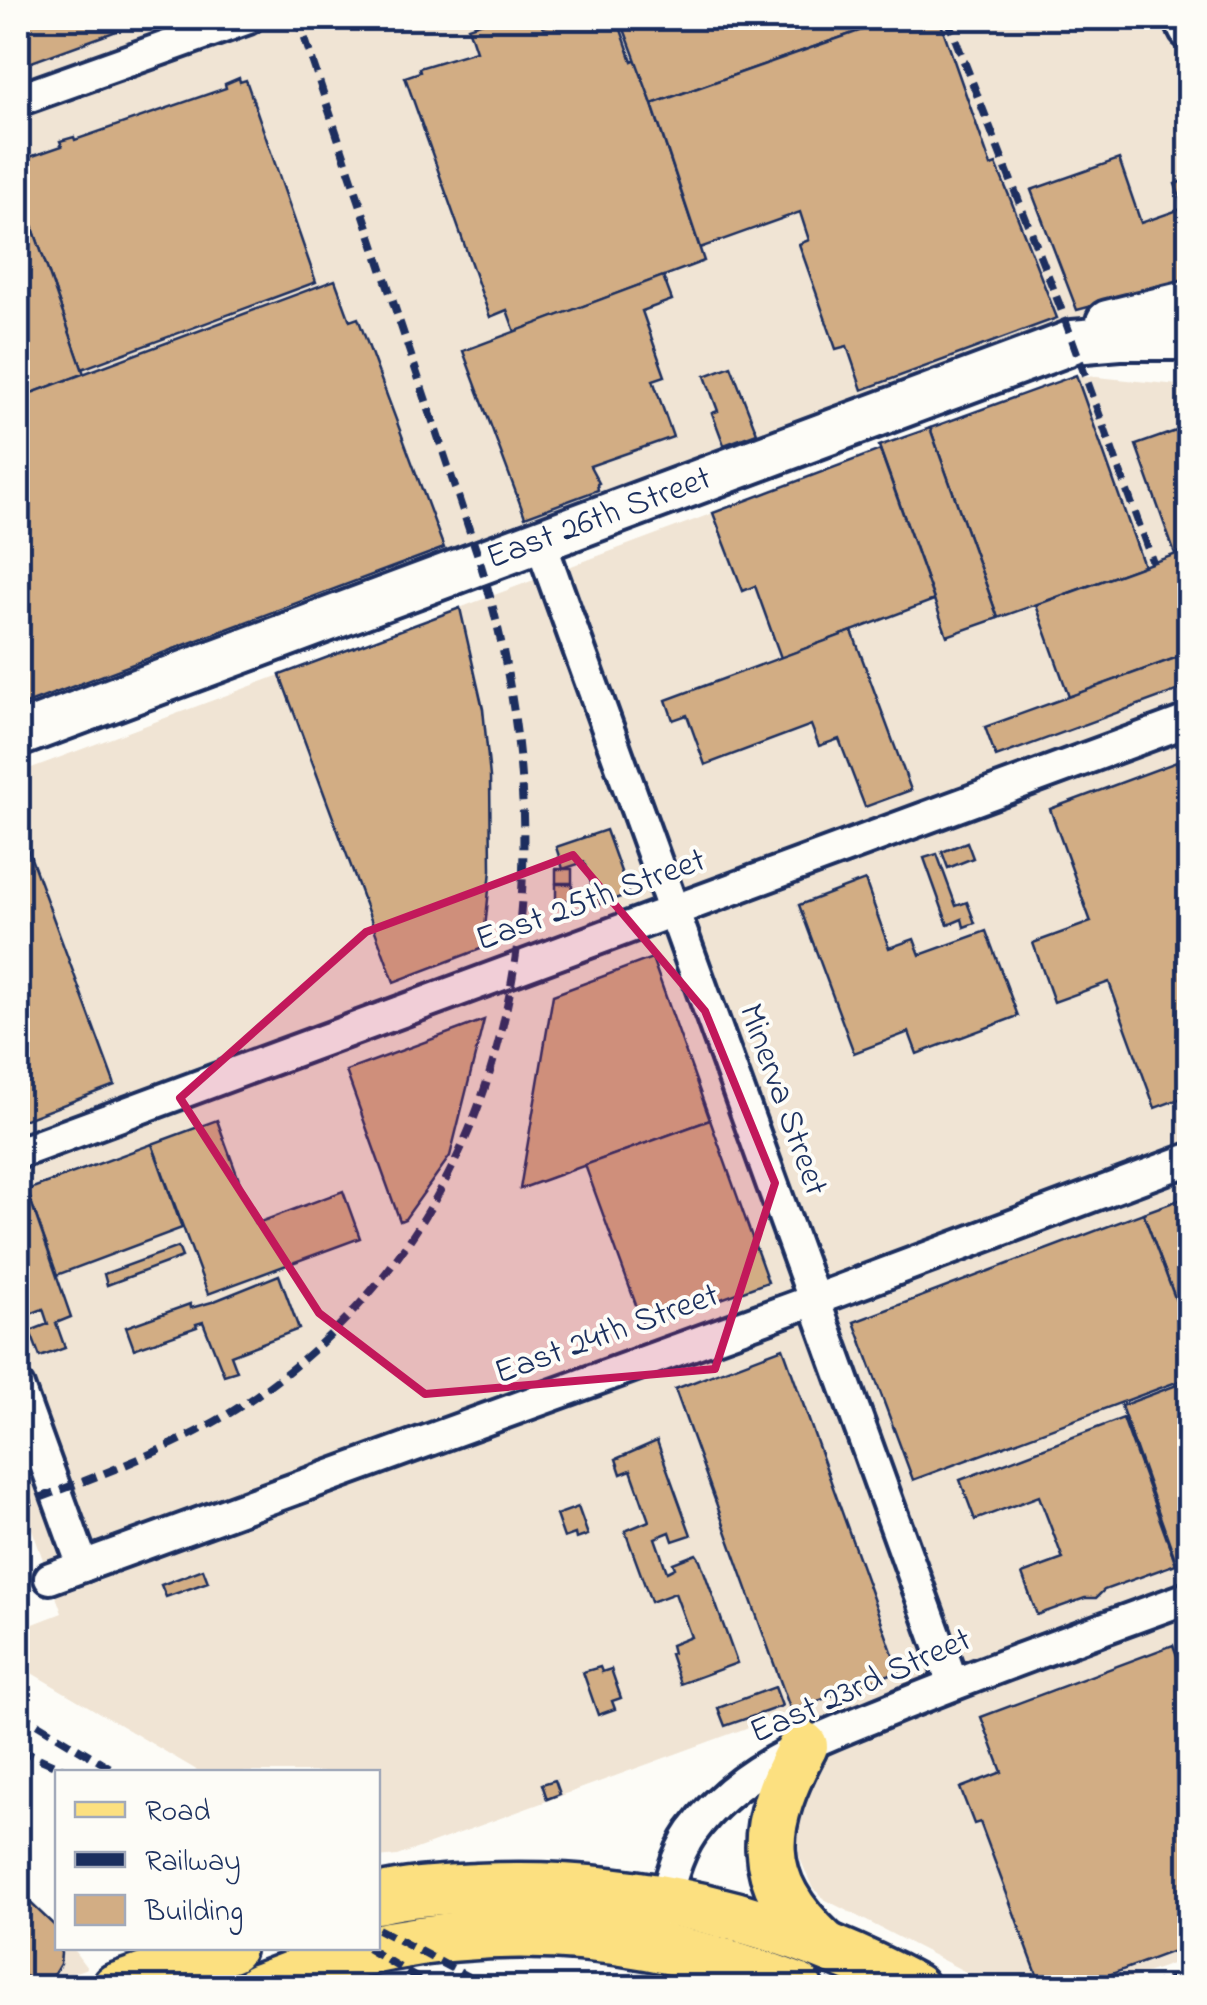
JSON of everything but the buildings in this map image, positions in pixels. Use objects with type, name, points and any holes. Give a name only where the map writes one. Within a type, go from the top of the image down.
[{"type":"main road","points":[[803,1746],[773,1812],[770,1857],[787,1902],[823,1944]]},
{"type":"main road","points":[[380,1899],[455,1889],[544,1886],[661,1922],[753,1970],[798,1988]]},
{"type":"main road","points":[[380,1948],[450,1938],[661,1922],[760,1922],[862,1960],[914,1988]]},
{"type":"main road","points":[[116,1988],[224,1950]]},
{"type":"main road","points":[[258,1988],[373,1950]]},
{"type":"street","points":[[18,100],[248,18]]},
{"type":"street","points":[[1186,18],[1190,28]]},
{"type":"street","points":[[1030,357],[1106,323],[1190,302]]},
{"type":"street","name":"East 26th Street","points":[[18,735],[1073,342],[1190,338]]},
{"type":"street","name":"Minerva Street","points":[[540,541],[953,1684]]},
{"type":"street","name":"East 25th Street","points":[[18,1153],[1190,720]]},
{"type":"street","name":"East 24th Street","points":[[50,1578],[1190,1159]]},
{"type":"street","points":[[18,1386],[83,1566]]},
{"type":"street","name":"East 23rd Street","points":[[661,1922],[678,1857],[693,1832],[732,1790],[766,1766],[803,1746],[953,1684],[1190,1598]]},
{"type":"highlighted area","points":[[573,855],[705,1011],[775,1183],[715,1369],[425,1394],[319,1313],[180,1098],[366,932]]},
{"type":"shaded area","points":[[18,18],[1189,18],[1189,309],[1049,327],[18,711]]},
{"type":"shaded area","points":[[1076,375],[1189,386],[1189,1958],[1106,1987],[995,1987],[824,1899],[812,1887],[799,1856],[797,1822],[806,1795],[815,1783],[790,1712],[397,1856],[380,1858],[380,1770],[197,1770],[18,1665],[18,1630],[62,1613],[18,1490],[18,773],[879,451],[879,446]]},
{"type":"shaded area","points":[[18,1891],[55,1927],[55,1950],[74,1950],[87,1968],[34,1987],[18,1987]]},
{"type":"railway","points":[[18,1506],[201,1430],[257,1395],[348,1317],[419,1227],[470,1127],[504,1019],[521,906],[522,791],[508,676],[480,562],[298,18]]},
{"type":"railway","points":[[947,18],[1060,306],[1153,563]]},
{"type":"railway","points":[[1186,654],[1190,665]]},
{"type":"railway","points":[[18,1712],[114,1770]]},
{"type":"railway","points":[[18,1749],[65,1770]]},
{"type":"railway","points":[[380,1930],[489,1988]]},
{"type":"railway","points":[[370,1950],[433,1988]]},
{"type":"railway","points":[[1145,1988],[1190,1973]]}]
